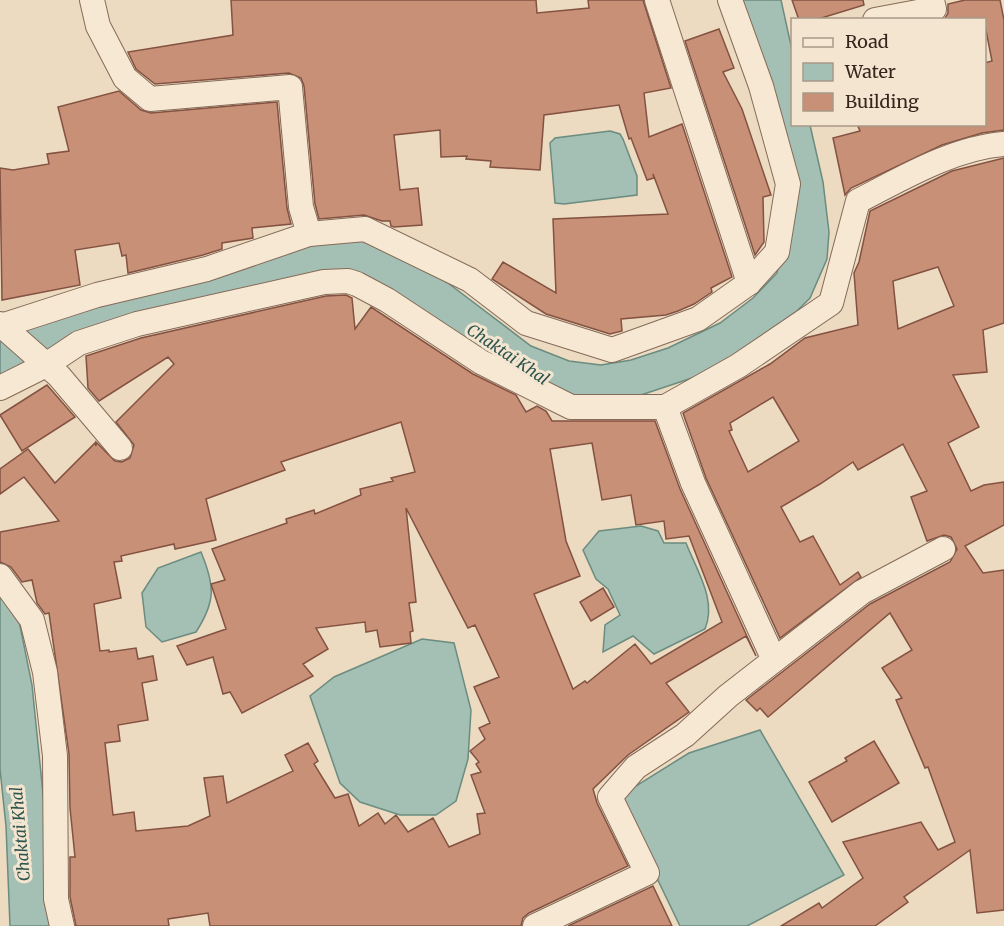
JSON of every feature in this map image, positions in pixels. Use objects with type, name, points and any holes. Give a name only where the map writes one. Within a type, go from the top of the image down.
[{"type":"street","points":[[92,0],[98,26],[125,78],[150,99],[290,87],[301,207],[309,234]]},
{"type":"street","points":[[657,0],[750,283]]},
{"type":"street","points":[[0,325],[98,295],[207,269],[309,234],[365,228],[470,280],[526,323],[612,350],[698,319],[750,283],[777,252],[788,184],[761,86],[730,0]]},
{"type":"street","points":[[886,18],[934,9],[932,0]]},
{"type":"street","points":[[0,388],[80,343],[137,324],[324,282],[348,281],[387,300],[481,362],[571,407],[665,407],[738,366],[831,303],[858,201],[922,168],[987,145],[1004,144]]},
{"type":"street","points":[[0,325],[59,376],[120,448]]},
{"type":"street","points":[[665,407],[693,483],[774,660]]},
{"type":"street","points":[[535,926],[647,873],[610,797],[636,767],[685,735],[774,660],[862,592],[943,549]]},
{"type":"street","points":[[0,576],[32,620],[45,672],[55,756],[56,899],[62,926]]},
{"type":"water","name":"Chaktai Khal","points":[[738,0],[781,0],[791,45],[791,126],[810,126],[823,182],[829,232],[827,259],[810,298],[797,311],[710,372],[638,396],[558,395],[360,280],[121,325],[0,378],[0,337],[319,240],[349,235],[392,249],[448,283],[531,346],[569,361],[601,365],[631,360],[668,348],[720,323],[753,298],[777,273],[790,213]]},
{"type":"water","points":[[610,131],[620,134],[623,139],[637,176],[637,195],[564,204],[555,203],[550,143],[555,138]]},
{"type":"water","points":[[641,526],[658,531],[664,543],[686,543],[707,596],[709,607],[705,629],[654,654],[633,636],[603,652],[605,625],[620,615],[608,589],[596,579],[583,550],[599,531]]},
{"type":"water","points":[[201,552],[211,584],[210,602],[203,621],[196,632],[162,642],[146,627],[142,593],[158,568]]},
{"type":"water","name":"Chaktai Khal","points":[[0,585],[17,611],[32,685],[45,813],[50,926],[10,926],[6,826],[0,769]]},
{"type":"water","points":[[422,639],[454,643],[471,710],[468,759],[456,801],[436,815],[400,815],[360,802],[340,783],[310,696],[334,677]]},
{"type":"water","points":[[760,730],[844,875],[747,926],[680,926],[627,816],[623,794],[689,753]]},
{"type":"building","points":[[231,0],[536,0],[537,13],[589,8],[588,0],[643,0],[671,88],[644,93],[649,137],[682,124],[732,277],[711,288],[712,292],[694,304],[678,311],[666,315],[621,319],[622,331],[610,334],[546,314],[492,279],[503,262],[556,293],[553,219],[668,214],[653,174],[654,178],[647,180],[631,138],[629,139],[619,105],[544,115],[540,170],[490,167],[491,161],[466,159],[467,156],[441,157],[440,130],[394,135],[400,190],[418,188],[422,225],[394,227],[391,226],[390,221],[364,215],[319,219],[315,204],[304,86],[301,78],[289,73],[155,84],[136,69],[128,52],[233,35]]},
{"type":"building","points":[[792,0],[863,0],[864,5],[822,18],[798,18]]},
{"type":"building","points":[[965,0],[1000,0],[1004,20],[1004,130],[982,133],[942,145],[851,188],[845,195],[833,138],[860,131],[858,126],[986,126],[986,62],[992,61],[986,18],[945,18],[948,4]]},
{"type":"building","points":[[719,29],[734,68],[723,72],[742,109],[771,195],[763,197],[764,242],[755,255],[685,41]]},
{"type":"building","points":[[119,91],[141,110],[151,113],[277,102],[287,208],[291,224],[252,228],[253,238],[222,243],[222,249],[128,273],[126,255],[122,256],[119,243],[75,250],[80,285],[2,300],[0,168],[13,170],[49,164],[47,154],[69,151],[58,107]]},
{"type":"building","points":[[1004,158],[1004,323],[983,330],[987,372],[953,375],[979,427],[948,443],[971,491],[984,485],[1004,482],[1004,525],[965,546],[983,573],[1004,570],[1004,910],[977,913],[970,850],[904,897],[908,902],[875,926],[781,926],[819,903],[822,908],[863,878],[843,842],[921,822],[938,850],[955,842],[928,767],[925,768],[896,700],[902,698],[882,668],[912,650],[890,613],[768,717],[760,708],[757,711],[746,700],[870,604],[950,562],[957,549],[951,537],[944,535],[927,541],[911,497],[927,491],[903,444],[858,470],[853,462],[781,507],[800,542],[813,536],[840,585],[858,572],[861,577],[780,638],[706,478],[683,413],[770,364],[805,338],[858,325],[854,273],[859,262],[870,211],[952,171]],"holes":[[[938,267],[954,306],[898,329],[893,281]],[[773,397],[799,441],[748,472],[729,431],[732,430],[730,423]]]},
{"type":"building","points":[[346,295],[352,298],[355,329],[371,307],[473,374],[516,395],[526,412],[537,406],[546,411],[552,421],[655,421],[680,489],[756,656],[746,636],[666,683],[689,712],[628,755],[593,789],[597,803],[628,866],[529,913],[523,918],[521,926],[210,926],[208,913],[168,919],[169,926],[76,926],[70,897],[70,857],[75,857],[70,808],[69,754],[49,613],[45,614],[37,603],[32,580],[22,582],[11,567],[0,562],[0,532],[59,521],[24,477],[0,494],[0,469],[28,449],[55,483],[95,443],[96,446],[96,442],[115,461],[122,462],[130,458],[134,445],[116,422],[174,364],[168,357],[99,401],[88,388],[86,356],[141,338],[326,296]],"holes":[[[401,422],[415,472],[391,478],[393,481],[360,489],[361,495],[315,514],[314,510],[286,519],[287,523],[212,549],[225,580],[211,584],[226,629],[177,646],[187,665],[213,657],[223,694],[230,692],[242,713],[313,676],[303,664],[328,649],[316,628],[365,622],[366,632],[377,630],[380,647],[411,643],[410,632],[413,631],[409,603],[416,602],[406,508],[468,628],[475,625],[499,677],[474,687],[490,723],[479,728],[485,739],[470,751],[479,762],[476,764],[481,772],[471,775],[485,813],[477,814],[480,834],[449,847],[433,818],[408,832],[396,815],[385,824],[378,813],[359,826],[348,794],[335,798],[314,764],[318,761],[308,743],[285,755],[293,771],[227,803],[223,776],[204,778],[210,816],[188,826],[136,831],[134,812],[113,815],[105,743],[120,741],[118,725],[148,720],[142,683],[157,680],[153,656],[138,659],[136,648],[100,651],[94,604],[121,598],[114,562],[122,561],[121,556],[174,544],[175,549],[216,540],[206,499],[285,470],[281,462]],[[592,443],[602,500],[631,495],[636,525],[664,521],[666,539],[689,536],[722,622],[651,664],[635,644],[587,683],[585,681],[573,689],[534,594],[580,576],[566,541],[550,449]]]},
{"type":"building","points":[[47,385],[75,417],[22,451],[0,415]]},
{"type":"building","points":[[603,588],[614,607],[591,621],[580,602]]},
{"type":"building","points":[[874,741],[899,783],[832,822],[809,782],[847,761],[845,758]]},
{"type":"building","points":[[653,886],[672,926],[568,926]]}]
